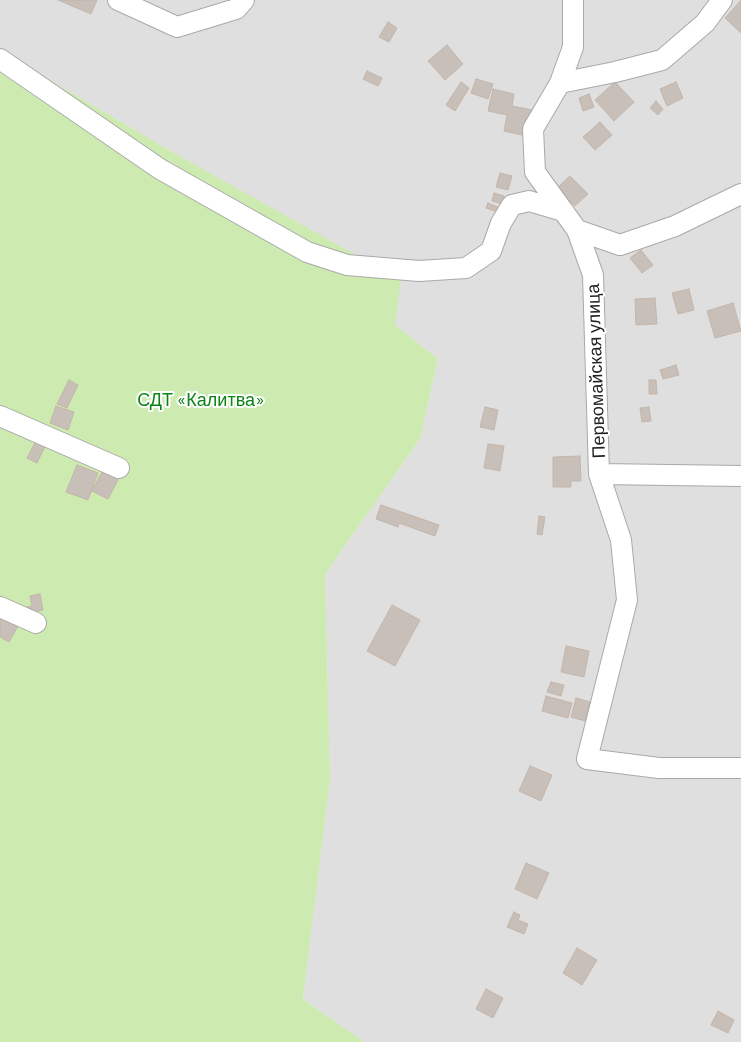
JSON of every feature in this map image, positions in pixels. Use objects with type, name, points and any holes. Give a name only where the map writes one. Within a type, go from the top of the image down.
[{"type":"street","points":[[118,0],[177,27],[236,9],[244,0]]},
{"type":"street","name":"Первомайская улица","points":[[573,0],[573,47],[560,83],[533,129],[535,172],[577,230],[593,275],[599,474],[621,540],[627,600],[586,759],[659,768],[741,768]]},
{"type":"street","points":[[560,83],[662,60],[705,23],[722,0]]},
{"type":"street","points":[[0,59],[160,169],[307,252],[347,266],[419,271],[466,268],[491,251],[501,223],[512,205],[530,201],[563,211]]},
{"type":"street","points":[[577,230],[620,245],[675,226],[741,194]]},
{"type":"street","points":[[0,416],[119,468]]},
{"type":"street","points":[[599,474],[741,476]]},
{"type":"street","points":[[0,607],[36,623]]},
{"type":"shaded area","points":[[0,0],[741,0],[741,1042],[364,1042],[303,999],[330,780],[325,574],[420,439],[438,359],[181,157],[0,51]]},
{"type":"green space","name":"СДТ «Калитва»","points":[[0,51],[181,157],[401,280],[395,325],[438,359],[420,439],[325,574],[330,780],[303,999],[364,1042],[0,1042]]},
{"type":"building","points":[[58,0],[97,0],[91,14]]},
{"type":"building","points":[[741,0],[741,33],[725,18]]},
{"type":"building","points":[[388,22],[397,28],[389,42],[379,37]]},
{"type":"building","points":[[447,45],[463,64],[445,80],[428,61]]},
{"type":"building","points":[[367,71],[382,78],[378,86],[363,79]]},
{"type":"building","points":[[476,79],[493,84],[488,99],[471,93]]},
{"type":"building","points":[[461,82],[469,88],[455,111],[446,105]]},
{"type":"building","points":[[615,82],[634,102],[614,121],[595,100]]},
{"type":"building","points":[[676,82],[683,98],[667,106],[660,89]]},
{"type":"building","points":[[493,89],[514,94],[512,106],[532,110],[526,136],[504,131],[507,115],[488,111]]},
{"type":"building","points":[[589,94],[594,107],[583,111],[579,98]]},
{"type":"building","points":[[656,101],[663,109],[658,115],[650,108]]},
{"type":"building","points":[[600,122],[612,135],[595,150],[583,137]]},
{"type":"building","points":[[500,173],[512,176],[508,190],[496,187]]},
{"type":"building","points":[[570,176],[588,194],[575,206],[557,188]]},
{"type":"building","points":[[494,193],[504,196],[502,204],[492,201]]},
{"type":"building","points":[[488,203],[500,208],[498,212],[486,208]]},
{"type":"building","points":[[641,250],[653,265],[642,273],[630,258]]},
{"type":"building","points":[[689,289],[694,310],[678,314],[672,293]]},
{"type":"building","points":[[655,298],[657,324],[636,325],[635,299]]},
{"type":"building","points":[[733,303],[741,331],[715,338],[707,311]]},
{"type":"building","points":[[676,365],[679,375],[663,379],[660,370]]},
{"type":"building","points":[[69,380],[78,385],[67,408],[57,404]]},
{"type":"building","points":[[649,380],[656,380],[657,394],[649,394]]},
{"type":"building","points":[[56,406],[74,412],[68,430],[50,423]]},
{"type":"building","points":[[485,407],[498,410],[494,430],[480,427]]},
{"type":"building","points":[[649,407],[651,421],[642,422],[640,408]]},
{"type":"building","points":[[38,437],[47,442],[37,463],[27,458]]},
{"type":"building","points":[[488,444],[504,446],[500,471],[484,468]]},
{"type":"building","points":[[580,456],[581,481],[571,481],[571,487],[553,487],[553,457]]},
{"type":"building","points":[[77,465],[98,473],[88,500],[66,492]]},
{"type":"building","points":[[102,472],[118,480],[108,499],[92,491]]},
{"type":"building","points":[[381,505],[439,525],[435,536],[399,523],[398,527],[376,519]]},
{"type":"building","points":[[539,516],[545,517],[542,535],[537,534]]},
{"type":"building","points":[[40,594],[43,610],[28,613],[27,607],[32,606],[30,596]]},
{"type":"building","points":[[392,605],[420,620],[395,666],[367,651]]},
{"type":"building","points":[[0,617],[18,626],[9,642],[0,637]]},
{"type":"building","points":[[566,646],[589,651],[584,677],[561,672]]},
{"type":"building","points":[[551,682],[564,685],[561,696],[547,692]]},
{"type":"building","points":[[546,696],[572,703],[568,718],[542,711]]},
{"type":"building","points":[[576,698],[590,702],[585,721],[571,717]]},
{"type":"building","points":[[530,766],[552,775],[541,801],[519,791]]},
{"type":"building","points":[[526,863],[549,873],[537,899],[515,889]]},
{"type":"building","points":[[514,912],[520,915],[518,920],[528,924],[524,934],[507,927]]},
{"type":"building","points":[[577,948],[597,960],[582,985],[563,973]]},
{"type":"building","points":[[486,989],[503,998],[493,1018],[476,1009]]},
{"type":"building","points":[[718,1011],[734,1020],[728,1033],[711,1025]]}]
